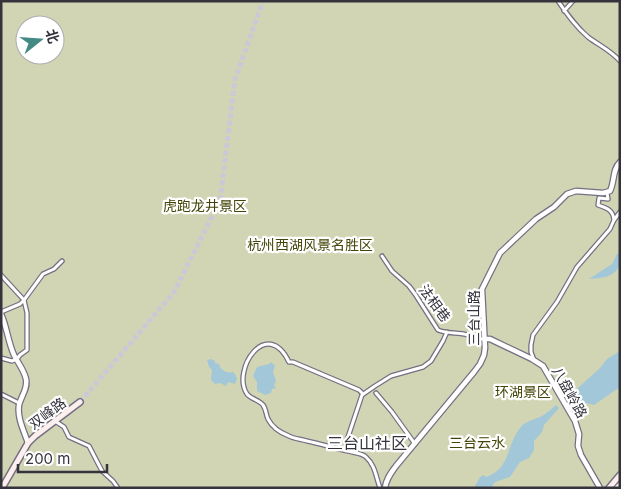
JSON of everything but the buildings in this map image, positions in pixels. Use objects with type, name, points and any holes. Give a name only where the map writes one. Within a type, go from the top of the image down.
[{"type":"main road","name":"双峰路","points":[[28,443],[80,402]]},
{"type":"main road","points":[[2,488],[28,443]]},
{"type":"main road","points":[[609,488],[620,475]]},
{"type":"main road","points":[[617,488],[620,485]]},
{"type":"street","points":[[558,1],[575,26],[590,39],[609,50],[620,61]]},
{"type":"street","points":[[564,11],[573,1]]},
{"type":"street","points":[[614,220],[610,209],[598,205],[599,198],[608,199],[607,192],[613,185],[615,168],[620,162]]},
{"type":"street","name":"三台山路","points":[[385,488],[389,475],[480,364],[484,355],[485,339],[482,289],[500,253],[536,219],[554,207],[567,194],[576,191],[607,192]]},
{"type":"street","points":[[534,360],[531,352],[533,335],[557,302],[577,267],[610,229],[620,212]]},
{"type":"street","name":"法相巷","points":[[382,256],[392,271],[409,286],[438,330],[461,333],[480,340],[485,339]]},
{"type":"street","points":[[28,443],[20,417],[20,403],[27,384],[25,374],[14,355],[1,313],[20,304],[43,274],[54,269],[62,261]]},
{"type":"street","points":[[1,275],[24,300],[27,314],[27,350],[12,361],[1,358]]},
{"type":"street","points":[[346,443],[363,394],[392,376],[424,367],[431,361],[446,332]]},
{"type":"street","name":"八盘岭路","points":[[485,339],[490,339],[543,366],[575,420],[579,434],[578,446],[580,455],[600,488]]},
{"type":"street","points":[[363,394],[359,390],[289,362],[272,344],[266,344],[257,348],[244,367],[243,376],[246,392],[262,404],[268,420],[275,428],[289,436],[364,455],[374,467],[380,488]]},
{"type":"street","points":[[376,393],[415,444]]},
{"type":"street","points":[[1,394],[20,403]]},
{"type":"street","points":[[55,422],[64,427],[69,437],[89,446],[102,471],[118,488]]},
{"type":"green space","name":"虎跑龙井景区","points":[[1,1],[620,1],[620,488],[1,488]]},
{"type":"water","points":[[620,253],[620,264],[614,273],[606,277],[589,279],[612,264],[617,254]]},
{"type":"water","points":[[620,351],[620,387],[594,405],[571,403],[567,398],[600,368],[607,359]]},
{"type":"water","points":[[211,359],[219,364],[224,371],[235,374],[237,379],[235,384],[228,382],[226,386],[220,383],[215,384],[211,380],[212,370],[207,360]]},
{"type":"water","points":[[271,362],[275,366],[273,372],[276,388],[272,389],[271,393],[265,395],[257,391],[257,382],[253,376],[257,367]]},
{"type":"water","points":[[556,405],[559,408],[544,425],[542,432],[534,441],[534,450],[529,458],[520,462],[510,477],[495,482],[491,488],[474,488],[480,477],[484,475],[486,477],[500,468],[522,426],[542,416]]},
{"type":"tunnel","points":[[80,402],[174,292],[220,201],[235,79],[263,1]]},
{"type":"district","name":"三台山社区","points":[[367,443]]},
{"type":"park label","name":"杭州西湖风景名胜区","points":[[310,244]]},
{"type":"park label","name":"环湖景区","points":[[523,391]]},
{"type":"park label","name":"三台云水","points":[[477,442]]}]
